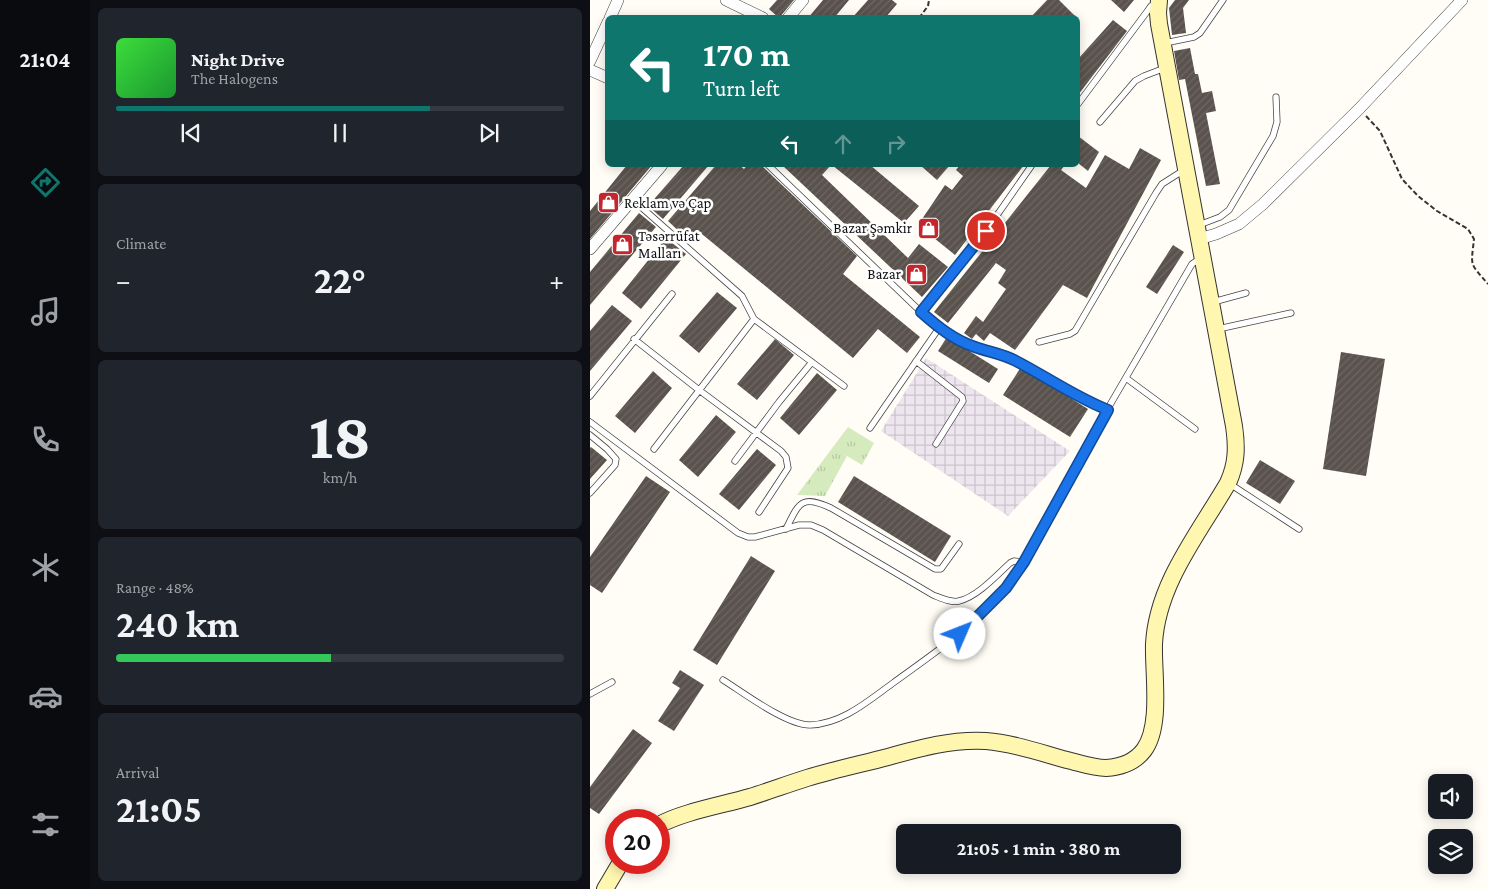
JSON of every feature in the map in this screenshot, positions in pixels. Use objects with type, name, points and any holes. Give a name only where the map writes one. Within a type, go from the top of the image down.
[{"type":"street","points":[[611,15],[618,0]]},
{"type":"street","points":[[726,0],[757,15]]},
{"type":"street","points":[[790,15],[802,0]]},
{"type":"street","points":[[1198,232],[1216,234],[1239,224],[1263,204],[1359,109],[1462,0]]},
{"type":"street","points":[[670,820],[805,778],[922,748],[949,743],[968,741],[1004,744],[1105,768],[1128,764],[1136,759],[1150,742],[1154,720],[1154,644],[1158,616],[1185,555],[1228,483],[1233,472],[1236,457],[1234,426],[1159,24],[1159,2]]},
{"type":"street","points":[[590,60],[605,28]]},
{"type":"street","points":[[590,70],[605,77]]},
{"type":"street","points":[[590,249],[660,167]]},
{"type":"street","points":[[605,889],[614,874]]},
{"type":"lane","points":[[1163,44],[1194,37],[1200,32],[1223,0]]},
{"type":"lane","points":[[1080,101],[1151,6],[1159,2]]},
{"type":"lane","points":[[1100,122],[1135,81],[1167,68]]},
{"type":"lane","points":[[1198,232],[1229,210],[1273,136],[1276,122],[1276,97]]},
{"type":"lane","points":[[770,167],[939,328],[974,347],[1001,354],[1016,361],[1078,397],[1108,410]]},
{"type":"lane","points":[[921,312],[986,231],[1031,167]]},
{"type":"lane","points":[[1039,342],[1075,331],[1162,184],[1186,169]]},
{"type":"lane","points":[[632,199],[742,296],[754,319],[844,386]]},
{"type":"lane","points":[[723,680],[794,722],[809,725],[828,722],[846,715],[863,704],[960,634],[1006,588],[1024,562],[1126,378],[1192,264],[1198,260]]},
{"type":"lane","points":[[1211,302],[1246,293]]},
{"type":"lane","points":[[590,396],[672,294]]},
{"type":"lane","points":[[1216,330],[1291,313]]},
{"type":"lane","points":[[654,449],[754,319]]},
{"type":"lane","points":[[870,428],[939,328]]},
{"type":"lane","points":[[634,339],[781,451],[786,457],[788,468],[759,512]]},
{"type":"lane","points":[[916,361],[962,397],[963,402],[936,444]]},
{"type":"lane","points":[[735,461],[812,362]]},
{"type":"lane","points":[[1126,378],[1195,428]]},
{"type":"lane","points":[[590,422],[738,533],[748,537],[811,525],[823,530],[932,595],[958,601],[972,596],[1010,563],[1024,562]]},
{"type":"lane","points":[[590,435],[607,449],[616,460],[615,465],[590,493]]},
{"type":"lane","points":[[1228,483],[1299,529]]},
{"type":"lane","points":[[786,529],[797,507],[803,502],[810,501],[819,502],[831,508],[935,569],[941,569],[959,544]]},
{"type":"lane","points":[[590,694],[612,682]]},
{"type":"path","points":[[921,15],[928,6],[929,0]]},
{"type":"path","points":[[1359,109],[1380,131],[1402,179],[1418,196],[1468,229],[1474,239],[1471,257],[1472,266],[1488,284]]},
{"type":"shaded area","points":[[926,358],[1070,451],[1008,516],[881,431]]},
{"type":"green space","points":[[848,427],[874,443],[862,465],[847,456],[825,496],[797,495]]},
{"type":"building","points":[[777,0],[794,0],[782,15],[776,15],[769,9]]},
{"type":"building","points":[[823,0],[849,0],[836,15],[810,15]]},
{"type":"building","points":[[868,0],[892,0],[897,4],[888,15],[855,15]]},
{"type":"building","points":[[1047,0],[1059,0],[1074,15],[1033,15]]},
{"type":"building","points":[[1111,0],[1134,0],[1124,12]]},
{"type":"building","points":[[1175,0],[1189,0],[1183,8],[1186,33],[1172,35],[1169,8]]},
{"type":"building","points":[[1113,20],[1127,31],[1080,92],[1080,57]]},
{"type":"building","points":[[1190,48],[1195,74],[1198,74],[1202,93],[1212,91],[1216,111],[1206,113],[1220,184],[1206,186],[1185,79],[1179,80],[1174,51]]},
{"type":"building","points":[[1080,138],[1099,152],[1088,171],[1080,165]]},
{"type":"building","points":[[1140,148],[1161,160],[1087,298],[1063,285],[1015,350],[990,333],[984,341],[976,334],[972,339],[964,333],[976,316],[983,322],[1006,289],[998,283],[1006,270],[996,263],[948,323],[934,312],[1049,167],[1063,167],[1061,170],[1086,188],[1105,155],[1129,169]]},
{"type":"building","points":[[625,167],[650,167],[590,239],[590,211]]},
{"type":"building","points":[[682,167],[707,167],[663,219],[648,206]]},
{"type":"building","points":[[714,167],[742,167],[744,169],[746,167],[763,167],[857,256],[843,274],[920,337],[907,353],[878,329],[853,358],[697,230],[688,240],[668,221]]},
{"type":"building","points":[[784,167],[829,167],[822,175],[908,258],[919,244],[948,267],[922,297]]},
{"type":"building","points":[[834,167],[872,167],[919,206],[904,223]]},
{"type":"building","points":[[922,167],[948,167],[937,180]]},
{"type":"building","points":[[958,167],[1022,167],[955,255],[918,225],[945,185],[952,190],[963,176],[956,170]]},
{"type":"building","points":[[639,213],[656,227],[590,305],[590,272]]},
{"type":"building","points":[[666,238],[686,254],[641,309],[622,293]]},
{"type":"building","points":[[1173,245],[1184,252],[1157,294],[1146,287]]},
{"type":"building","points":[[717,292],[737,308],[699,353],[679,336]]},
{"type":"building","points":[[612,305],[632,321],[590,371],[590,331]]},
{"type":"building","points":[[947,337],[998,369],[989,383],[938,351]]},
{"type":"building","points":[[775,339],[794,355],[757,400],[737,384]]},
{"type":"building","points":[[1341,352],[1385,359],[1366,476],[1323,469]]},
{"type":"building","points":[[1021,367],[1088,409],[1070,437],[1003,395]]},
{"type":"building","points":[[653,371],[672,388],[635,433],[615,416]]},
{"type":"building","points":[[817,373],[837,390],[799,435],[780,418]]},
{"type":"building","points":[[716,415],[736,432],[698,477],[679,460]]},
{"type":"building","points":[[590,448],[607,460],[590,479]]},
{"type":"building","points":[[757,449],[776,465],[739,510],[719,494]]},
{"type":"building","points":[[1260,460],[1295,481],[1280,504],[1246,483]]},
{"type":"building","points":[[646,476],[670,492],[602,593],[590,585],[590,557]]},
{"type":"building","points":[[854,476],[951,536],[935,562],[838,502]]},
{"type":"building","points":[[751,556],[775,571],[717,665],[693,650]]},
{"type":"building","points":[[680,670],[704,685],[674,731],[658,721],[680,688],[672,683]]},
{"type":"building","points":[[633,729],[652,743],[599,814],[590,808],[590,787]]},
{"type":"place","name":"Reklam və Çap","points":[[608,203]]},
{"type":"place","name":"Bazar Şəmkir","points":[[928,228]]},
{"type":"place","name":"Təsərrüfat Malları","points":[[622,245]]},
{"type":"place","name":"Bazar","points":[[917,274]]},
{"type":"route","points":[[960,634],[1006,588],[1024,562],[1108,410],[1078,397],[1016,361],[1001,354],[974,347],[951,336],[921,312],[986,231]]}]
